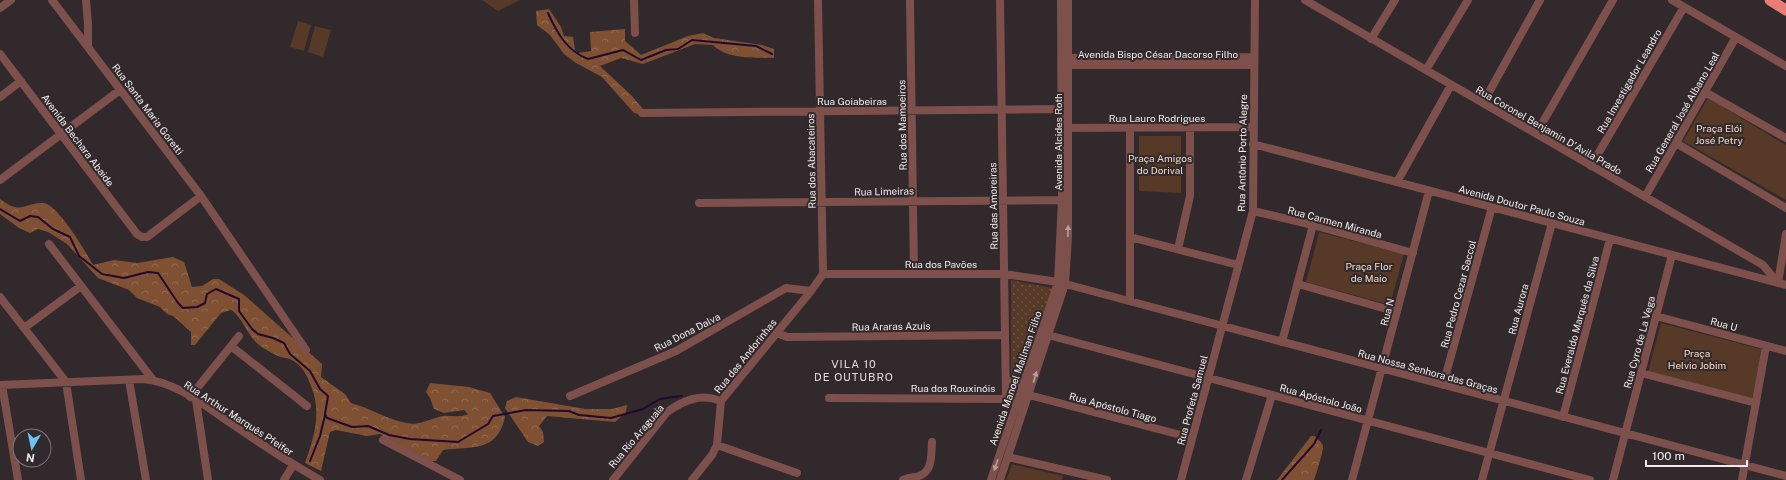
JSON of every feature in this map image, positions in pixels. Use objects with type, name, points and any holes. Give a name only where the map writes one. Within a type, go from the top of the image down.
[{"type":"highway","points":[[1770,0],[1786,10]]},
{"type":"street","points":[[0,8],[11,0]]},
{"type":"street","name":"Rua Santa Maria Goretti","points":[[52,0],[201,196],[306,350]]},
{"type":"street","points":[[86,0],[88,47]]},
{"type":"street","points":[[634,0],[635,33]]},
{"type":"street","name":"Rua dos Abacateiros","points":[[818,0],[823,274]]},
{"type":"street","name":"Rua dos Mamoeiros","points":[[910,0],[914,274]]},
{"type":"street","name":"Rua das Amoreiras","points":[[1000,0],[1006,399]]},
{"type":"street","name":"Avenida Alcides Roth","points":[[1062,0],[1065,61],[1065,200],[1062,283]]},
{"type":"street","name":"Avenida Alcides Roth","points":[[1065,128],[1061,109],[1068,0]]},
{"type":"street","name":"Rua Antônio Porto Alegre","points":[[1222,326],[1253,211],[1255,0]]},
{"type":"street","name":"Rua Coronel Benjamin D'Avila Prado","points":[[1305,0],[1763,266],[1782,284]]},
{"type":"street","points":[[1372,39],[1395,0]]},
{"type":"street","points":[[1426,70],[1468,0]]},
{"type":"street","points":[[1483,103],[1540,0]]},
{"type":"street","points":[[1536,134],[1613,0]]},
{"type":"street","points":[[1672,0],[1786,66]]},
{"type":"street","name":"Rua Investigador Leandro","points":[[1591,166],[1684,7]]},
{"type":"street","name":"Rua General José Albano Leal","points":[[1645,197],[1736,37]]},
{"type":"street","name":"Avenida Bechara Abaide","points":[[0,54],[137,234],[142,237],[147,237],[201,196]]},
{"type":"street","name":"Avenida Bispo César Dacorso Filho","points":[[1065,61],[1254,61]]},
{"type":"street","points":[[0,97],[21,81]]},
{"type":"street","points":[[1396,182],[1451,85]]},
{"type":"street","points":[[0,180],[120,90]]},
{"type":"street","points":[[1705,92],[1786,138]]},
{"type":"street","name":"Rua Goiabeiras","points":[[642,113],[1061,109]]},
{"type":"street","name":"Rua Lauro Rodrigues","points":[[1065,128],[1254,127]]},
{"type":"street","points":[[1130,128],[1130,302]]},
{"type":"street","points":[[1178,249],[1190,196],[1190,128]]},
{"type":"street","points":[[1676,142],[1786,208]]},
{"type":"street","name":"Avenida Doutor Paulo Souza","points":[[1253,144],[1782,284]]},
{"type":"street","name":"Rua N","points":[[1352,480],[1429,191]]},
{"type":"street","name":"Rua Limeiras","points":[[699,203],[1065,200]]},
{"type":"street","name":"Rua Pedro Cezar Saccol","points":[[1443,385],[1492,207]]},
{"type":"street","name":"Rua Carmen Miranda","points":[[1253,211],[1313,225],[1413,253]]},
{"type":"street","name":"Rua Aurora","points":[[1482,480],[1552,223]]},
{"type":"street","points":[[1282,342],[1313,225]]},
{"type":"street","points":[[1782,284],[1786,234]]},
{"type":"street","points":[[1130,237],[1238,265]]},
{"type":"street","name":"Rua Everaldo Marquês da Silva","points":[[1563,417],[1610,239]]},
{"type":"street","points":[[49,244],[153,380]]},
{"type":"street","name":"Rua Cyro de La Vega","points":[[1613,480],[1672,255]]},
{"type":"street","name":"Rua dos Pavões","points":[[823,274],[1004,274],[1062,283]]},
{"type":"street","name":"Rua das Andorinhas","points":[[692,480],[712,455],[717,444],[721,401],[811,292],[823,274]]},
{"type":"street","name":"Rua Nossa Senhora das Graças","points":[[1062,283],[1786,476]]},
{"type":"street","name":"Avenida Manoel Mallman Filho","points":[[991,480],[1020,408],[1029,395],[1048,335],[1062,283]]},
{"type":"street","name":"Avenida Manoel Mallman Filho","points":[[1000,480],[1008,457],[1020,408],[1024,384],[1062,283]]},
{"type":"street","points":[[1298,284],[1397,312]]},
{"type":"street","points":[[24,328],[81,286]]},
{"type":"street","name":"Rua Dona Dalva","points":[[570,396],[676,351],[786,288],[811,292]]},
{"type":"street","points":[[0,296],[66,382],[81,480]]},
{"type":"street","name":"Rua U","points":[[1656,316],[1786,351]]},
{"type":"street","name":"Rua Profeta Samuel","points":[[1181,480],[1222,326]]},
{"type":"street","name":"Rua Araras Azuis","points":[[777,333],[787,337],[1005,335]]},
{"type":"street","name":"Rua Apóstolo João","points":[[1048,335],[1590,480]]},
{"type":"street","points":[[208,480],[193,398],[239,336]]},
{"type":"street","points":[[231,346],[307,406]]},
{"type":"street","points":[[1742,480],[1766,346]]},
{"type":"street","points":[[1641,373],[1756,403]]},
{"type":"street","points":[[129,380],[146,480]]},
{"type":"street","name":"Rua Arthur Marquês Pfeifer","points":[[1,385],[129,380],[153,380],[167,384],[193,398],[293,465],[320,480]]},
{"type":"street","points":[[1006,380],[1024,384]]},
{"type":"street","points":[[1,385],[18,480]]},
{"type":"street","name":"Rua Apóstolo Tiago","points":[[1029,395],[1192,438]]},
{"type":"street","points":[[1246,480],[1272,395]]},
{"type":"street","name":"Rua Rio Araguaia","points":[[612,480],[667,412],[701,396],[710,397],[721,401]]},
{"type":"street","name":"Rua dos Rouxinóis","points":[[829,398],[1006,399]]},
{"type":"street","points":[[1006,399],[1020,408]]},
{"type":"street","points":[[383,440],[460,480]]},
{"type":"street","points":[[903,480],[920,476],[928,470],[931,464],[932,442]]},
{"type":"street","points":[[717,444],[797,473]]},
{"type":"street","points":[[1008,457],[1107,480]]},
{"type":"street","points":[[284,480],[293,465]]},
{"type":"green space","points":[[482,0],[520,0],[498,11]]},
{"type":"green space","points":[[549,9],[561,27],[564,36],[573,37],[575,50],[578,53],[591,51],[590,32],[625,29],[625,41],[641,55],[688,36],[703,33],[714,38],[762,45],[774,49],[774,58],[742,57],[726,53],[713,45],[695,44],[643,64],[621,58],[600,66],[631,95],[643,109],[639,114],[634,113],[602,77],[576,63],[564,54],[550,35],[537,25],[536,11]]},
{"type":"green space","points":[[298,21],[311,25],[304,51],[290,47]]},
{"type":"green space","points":[[315,26],[331,30],[323,57],[308,52]]},
{"type":"green space","name":"Praça Elói José Petry","points":[[1708,98],[1786,145],[1786,200],[1683,141]]},
{"type":"green space","name":"Praça Amigos do Dorival","points":[[1139,136],[1181,136],[1181,193],[1139,191]]},
{"type":"green space","points":[[0,199],[13,207],[23,207],[37,203],[44,203],[50,206],[64,220],[93,265],[114,260],[137,263],[173,257],[184,262],[192,287],[202,286],[213,279],[219,279],[244,295],[322,364],[321,377],[345,394],[351,403],[393,419],[412,424],[420,423],[443,416],[459,416],[468,414],[464,410],[444,413],[434,409],[426,392],[430,383],[469,387],[490,393],[505,417],[501,429],[496,437],[482,446],[443,450],[436,461],[430,461],[380,434],[367,436],[336,430],[330,432],[321,471],[305,463],[316,425],[316,406],[308,379],[302,368],[296,362],[280,357],[259,345],[251,336],[238,316],[231,310],[221,313],[195,345],[191,345],[191,332],[173,316],[167,314],[160,307],[137,298],[129,290],[98,278],[67,244],[48,232],[38,229],[30,233],[19,228],[0,214]]},
{"type":"green space","name":"Praça Flor de Maio","points":[[1319,232],[1404,254],[1390,305],[1306,282]]},
{"type":"green space","points":[[1011,280],[1052,288],[1024,372],[1021,377],[1016,378],[1011,375]]},
{"type":"green space","name":"Praça Helvio Jobim","points":[[1661,323],[1761,349],[1754,399],[1648,372]]},
{"type":"green space","points":[[516,397],[585,409],[612,409],[627,405],[626,412],[615,422],[547,416],[539,426],[543,432],[544,442],[538,446],[528,442],[505,408],[507,401]]},
{"type":"green space","points":[[1311,436],[1315,436],[1323,446],[1314,480],[1277,480]]},
{"type":"green space","points":[[1012,464],[1063,476],[1062,480],[1006,480]]},
{"type":"waterway","points":[[548,13],[555,28],[568,46],[581,56],[588,59],[623,50],[641,60],[666,50],[678,49],[692,40],[756,46],[772,54]]},
{"type":"waterway","points":[[0,209],[20,221],[30,216],[38,217],[53,229],[70,237],[79,256],[102,274],[124,278],[148,272],[158,273],[183,308],[197,307],[205,303],[207,294],[216,289],[239,299],[239,311],[252,329],[258,334],[284,343],[290,354],[310,371],[320,389],[328,396],[325,414],[327,418],[352,427],[368,426],[389,435],[410,439],[458,442],[488,424],[493,416],[526,410],[569,411],[579,415],[611,418],[643,409],[660,399],[682,396]]},
{"type":"waterway","points":[[310,461],[320,436],[325,415]]},
{"type":"waterway","points":[[1282,480],[1314,444],[1321,430]]},
{"type":"district","name":"VILA 10 DE OUTUBRO","points":[[854,370]]}]
